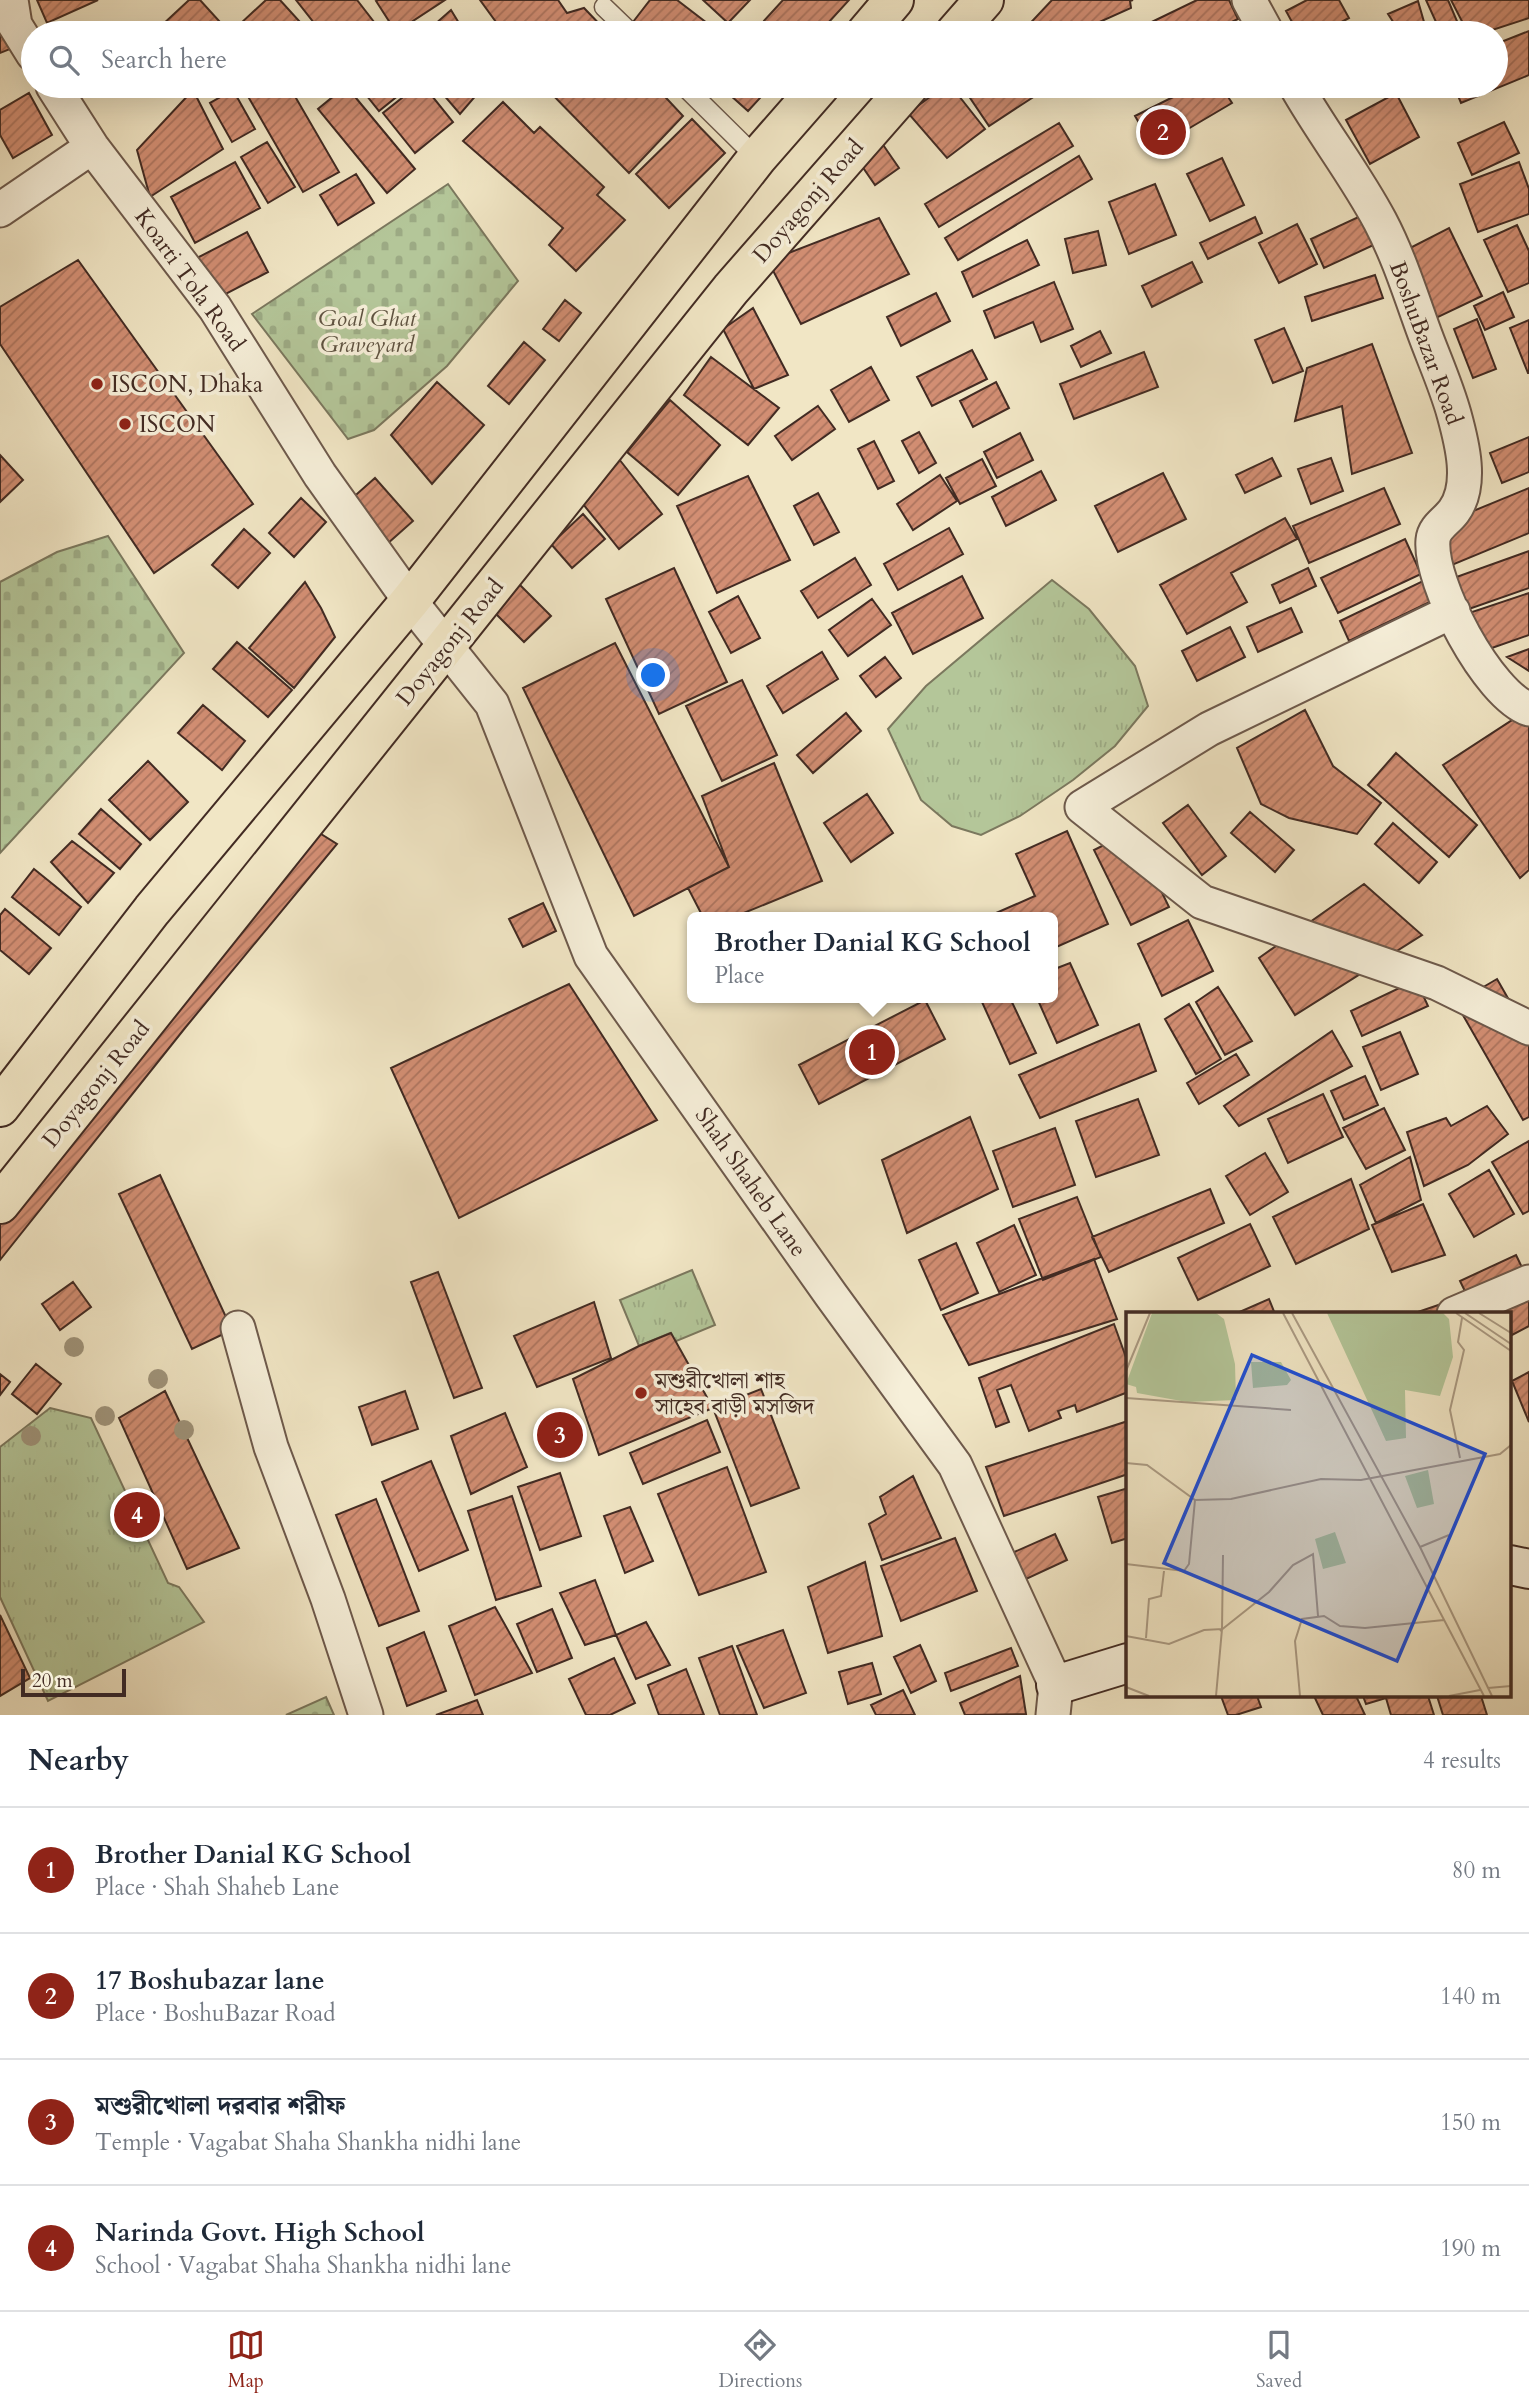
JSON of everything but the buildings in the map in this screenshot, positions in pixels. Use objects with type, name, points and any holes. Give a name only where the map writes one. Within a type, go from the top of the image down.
[{"type":"main road","points":[[876,21],[894,0]]},
{"type":"main road","points":[[966,21],[984,0]]},
{"type":"main road","points":[[0,1107],[152,910],[410,601],[757,158],[810,98]]},
{"type":"main road","name":"Doyagonj Road","points":[[0,1204],[731,289],[898,98]]},
{"type":"street","points":[[10,0],[15,25],[21,35]]},
{"type":"street","points":[[1249,0],[1260,21]]},
{"type":"street","name":"Koarti Tola Road","points":[[61,98],[92,147],[215,308],[320,475],[446,647]]},
{"type":"street","name":"BoshuBazar Road","points":[[1303,98],[1380,222],[1454,412],[1462,448],[1464,491],[1459,505],[1438,528],[1433,541],[1437,575],[1476,658],[1517,705],[1529,709]]},
{"type":"street","points":[[0,210],[92,147]]},
{"type":"street","points":[[1453,611],[1209,729],[1082,807],[1202,902],[1437,983],[1529,1028]]},
{"type":"street","name":"Shah Shaheb Lane","points":[[446,647],[492,705],[592,956],[831,1295],[955,1465],[1054,1700]]},
{"type":"street","points":[[1459,1312],[1529,1282]]},
{"type":"street","points":[[238,1328],[271,1447],[328,1599],[366,1715]]},
{"type":"street","points":[[1054,1700],[1126,1664]]},
{"type":"lane","points":[[604,7],[619,21]]},
{"type":"lane","points":[[696,98],[757,158]]},
{"type":"green space","name":"Goal Ghat Graveyard","points":[[448,184],[518,281],[447,366],[374,430],[348,439],[252,314]]},
{"type":"green space","points":[[108,536],[184,653],[0,853],[0,582],[57,552]]},
{"type":"green space","points":[[1052,580],[1089,609],[1135,666],[1148,706],[1115,746],[1073,780],[1020,816],[981,835],[952,826],[921,800],[888,729],[926,686]]},
{"type":"green space","points":[[692,1270],[715,1325],[674,1342],[670,1333],[639,1346],[620,1300]]},
{"type":"green space","points":[[50,1408],[91,1418],[168,1583],[179,1587],[204,1622],[48,1701],[0,1597],[0,1447]]},
{"type":"green space","points":[[326,1697],[334,1715],[286,1715]]},
{"type":"place","name":"17 Boshubazar lane","points":[[1163,132]]},
{"type":"place","name":"ISCON, Dhaka","points":[[97,384]]},
{"type":"place","name":"ISCON","points":[[125,424]]},
{"type":"place","name":"Brother Danial KG School","points":[[872,1052]]},
{"type":"place","name":"মশুরীখোলা শাহ সাহেব বাড়ী মসজিদ","points":[[641,1393]]},
{"type":"place","name":"মশুরীখোলা দরবার শরীফ","points":[[560,1435]]},
{"type":"place","name":"Narinda Govt. High School","points":[[137,1515]]}]
